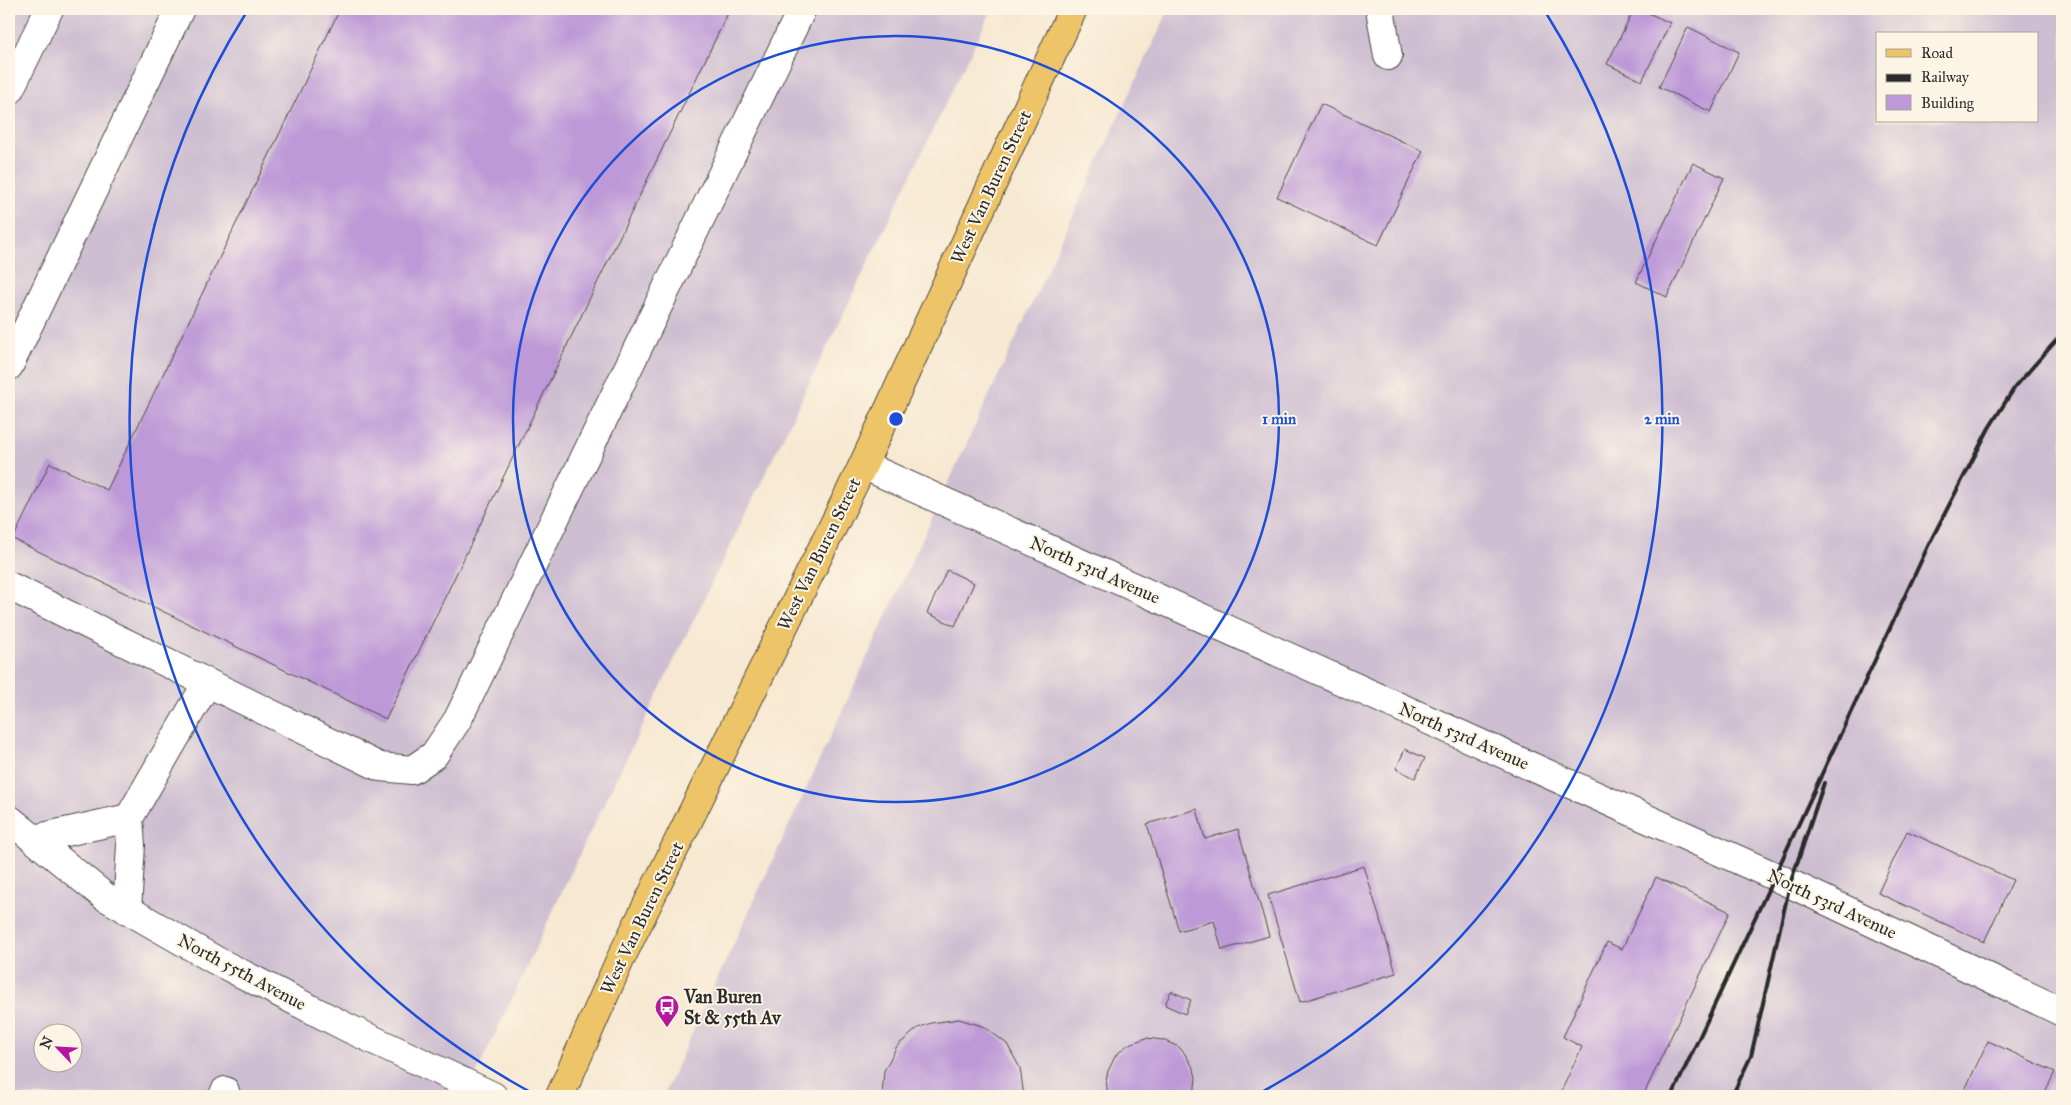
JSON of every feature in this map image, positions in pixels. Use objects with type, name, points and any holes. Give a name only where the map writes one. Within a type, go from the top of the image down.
[{"type":"main road","name":"West Van Buren Street","points":[[560,1096],[624,951],[863,465],[1073,9]]},
{"type":"street","points":[[9,91],[49,9]]},
{"type":"street","points":[[9,366],[180,9]]},
{"type":"street","points":[[9,586],[380,767],[412,770],[434,755],[458,719],[802,9]]},
{"type":"street","points":[[1380,9],[1388,56]]},
{"type":"street","name":"North 53rd Avenue","points":[[863,465],[1774,876],[2062,1012]]},
{"type":"street","points":[[127,910],[131,845],[129,818],[208,683]]},
{"type":"street","points":[[34,839],[129,818]]},
{"type":"street","name":"North 55th Avenue","points":[[9,819],[104,896],[127,910],[215,960],[339,1024],[494,1096]]},
{"type":"shaded area","points":[[9,9],[992,9],[582,849],[466,1096],[9,1096]]},
{"type":"shaded area","points":[[1169,9],[2062,9],[2062,1096],[663,1096]]},
{"type":"building","points":[[340,9],[730,9],[386,719],[13,539],[50,463],[107,490]]},
{"type":"building","points":[[1634,9],[1640,9],[1670,23],[1642,81],[1607,64]]},
{"type":"building","points":[[1688,27],[1739,52],[1711,112],[1659,87]]},
{"type":"building","points":[[1321,104],[1423,151],[1378,245],[1277,197]]},
{"type":"building","points":[[1693,163],[1724,178],[1667,297],[1636,282]]},
{"type":"building","points":[[947,570],[974,583],[955,626],[927,613]]},
{"type":"building","points":[[1405,749],[1425,758],[1415,778],[1396,769]]},
{"type":"building","points":[[1197,809],[1205,839],[1238,829],[1269,936],[1222,950],[1214,921],[1179,931],[1147,824]]},
{"type":"building","points":[[1907,831],[2013,880],[1984,942],[1878,893]]},
{"type":"building","points":[[1364,866],[1396,973],[1300,1002],[1268,895]]},
{"type":"building","points":[[1656,877],[1730,912],[1643,1096],[1559,1096],[1582,1047],[1563,1037],[1607,942],[1622,949]]},
{"type":"building","points":[[1171,991],[1191,1000],[1185,1014],[1165,1005]]},
{"type":"building","points":[[959,1019],[985,1027],[1007,1044],[1020,1068],[1024,1096],[882,1096],[884,1071],[897,1046],[918,1028],[931,1023]]},
{"type":"building","points":[[1146,1038],[1163,1040],[1179,1047],[1185,1054],[1194,1069],[1196,1078],[1194,1096],[1108,1096],[1106,1080],[1116,1055],[1129,1044]]},
{"type":"building","points":[[1988,1041],[2055,1072],[2043,1096],[1962,1096]]},
{"type":"railway","points":[[1672,1096],[1929,544],[1989,428],[2015,387],[2062,334]]},
{"type":"railway","points":[[1732,1096],[1751,1056],[1790,884],[1824,783]]},
{"type":"place","name":"Van Buren St & 55th Av","points":[[667,1028]]}]
